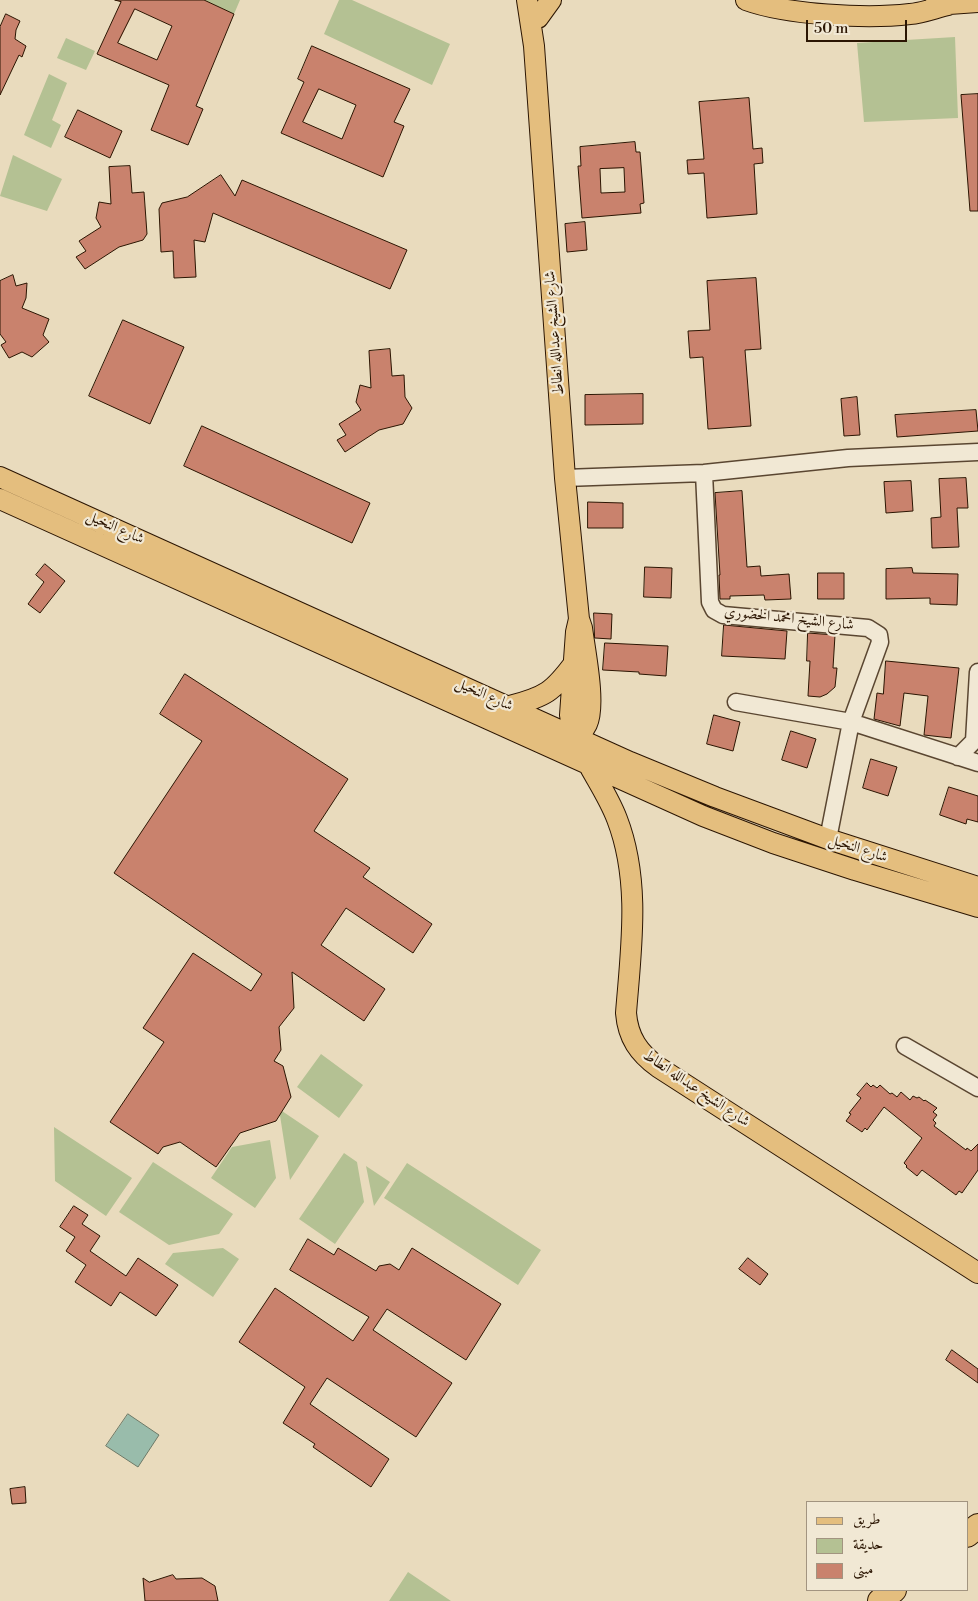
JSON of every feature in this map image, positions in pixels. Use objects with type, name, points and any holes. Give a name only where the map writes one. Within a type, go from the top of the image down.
[{"type":"highway","points":[[968,1534],[978,1526]]},
{"type":"highway","points":[[880,1601],[893,1591]]},
{"type":"main road","name":"شارع الشيخ عبدالله انطاط","points":[[527,0],[534,46],[564,478],[579,619],[586,654],[590,706],[587,724],[570,745],[560,750]]},
{"type":"main road","points":[[539,9],[551,0]]},
{"type":"main road","points":[[746,0],[766,6],[797,10],[868,15],[912,14],[948,2]]},
{"type":"main road","points":[[805,0],[873,5],[978,2]]},
{"type":"main road","name":"شارع الشيخ عبدالله انطاط","points":[[534,46],[539,9]]},
{"type":"main road","name":"شارع النخيل","points":[[0,477],[510,706],[630,762],[715,797],[828,839],[978,887]]},
{"type":"main road","name":"شارع النخيل","points":[[0,499],[703,816],[773,843],[978,908]]},
{"type":"main road","name":"شارع الشيخ عبدالله انطاط","points":[[579,619],[576,632],[570,715],[577,738],[589,764],[610,800],[625,842],[632,885],[633,916],[626,1013],[630,1035],[638,1049],[658,1067],[978,1273]]},
{"type":"main road","points":[[510,706],[534,700],[548,693],[575,662]]},
{"type":"main road","points":[[590,706],[595,722],[604,738],[611,747],[630,762]]},
{"type":"street","points":[[564,478],[704,472],[848,458],[978,452]]},
{"type":"street","name":"شارع الشيخ امحمد الخضوري","points":[[704,472],[710,602],[714,610],[723,615],[868,628],[879,635],[880,642],[851,722],[828,839]]},
{"type":"street","points":[[958,757],[974,741],[978,672]]},
{"type":"street","points":[[736,702],[851,722],[978,763]]},
{"type":"street","points":[[905,1046],[978,1088]]},
{"type":"green space","points":[[204,0],[240,0],[234,14]]},
{"type":"green space","points":[[339,0],[352,0],[450,44],[432,85],[324,34]]},
{"type":"green space","points":[[955,37],[958,118],[864,122],[857,43]]},
{"type":"green space","points":[[66,38],[95,51],[86,70],[57,58]]},
{"type":"green space","points":[[49,74],[67,83],[52,120],[61,125],[51,148],[24,135]]},
{"type":"green space","points":[[13,155],[62,179],[47,211],[0,196]]},
{"type":"green space","points":[[321,1054],[363,1085],[339,1118],[297,1087]]},
{"type":"green space","points":[[279,1109],[319,1136],[290,1180]]},
{"type":"green space","points":[[54,1127],[132,1178],[106,1216],[55,1181]]},
{"type":"green space","points":[[270,1140],[276,1178],[255,1208],[211,1178],[232,1147]]},
{"type":"green space","points":[[344,1153],[357,1162],[364,1202],[335,1244],[299,1219]]},
{"type":"green space","points":[[153,1162],[233,1214],[219,1234],[169,1245],[119,1212]]},
{"type":"green space","points":[[407,1163],[541,1250],[518,1285],[384,1198]]},
{"type":"green space","points":[[366,1166],[390,1182],[374,1206]]},
{"type":"green space","points":[[223,1248],[239,1259],[213,1297],[165,1264],[173,1253]]},
{"type":"green space","points":[[408,1572],[451,1601],[389,1601]]},
{"type":"shaded area","points":[[128,1414],[159,1435],[138,1467],[106,1446]]},
{"type":"building","points":[[115,0],[204,0],[234,14],[196,106],[203,109],[188,145],[151,130],[169,85],[97,54],[121,2]],"holes":[[[135,9],[172,26],[157,60],[118,43]]]},
{"type":"building","points":[[6,14],[20,21],[15,39],[26,46],[22,57],[19,55],[0,95],[0,27]]},
{"type":"building","points":[[312,46],[410,89],[394,122],[404,126],[383,177],[281,133],[304,82],[298,79]],"holes":[[[319,89],[356,105],[342,139],[303,122]]]},
{"type":"building","points":[[978,94],[978,211],[970,211],[961,95]]},
{"type":"building","points":[[749,98],[753,149],[762,148],[763,163],[754,164],[757,214],[707,218],[704,173],[688,174],[687,160],[704,159],[699,102]]},
{"type":"building","points":[[78,110],[122,131],[110,158],[65,137]]},
{"type":"building","points":[[635,142],[636,152],[640,152],[644,203],[640,204],[641,213],[582,218],[578,166],[581,166],[580,147]],"holes":[[[624,168],[625,192],[601,193],[600,169]]]},
{"type":"building","points":[[130,166],[132,193],[144,192],[147,234],[143,240],[119,247],[85,269],[76,257],[86,251],[79,241],[101,227],[96,218],[99,202],[111,204],[109,167]]},
{"type":"building","points":[[221,175],[235,196],[242,180],[407,250],[390,289],[213,213],[205,242],[194,240],[196,277],[174,278],[173,251],[161,252],[159,209],[162,203],[187,197]]},
{"type":"building","points":[[585,222],[587,250],[567,252],[565,224]]},
{"type":"building","points":[[13,275],[16,286],[27,283],[26,298],[22,308],[49,319],[43,335],[49,342],[32,357],[22,352],[9,358],[1,345],[6,342],[0,334],[0,281]]},
{"type":"building","points":[[756,278],[761,349],[745,350],[751,426],[708,429],[703,357],[690,358],[688,331],[710,330],[707,281]]},
{"type":"building","points":[[123,320],[184,347],[150,424],[89,396]]},
{"type":"building","points":[[390,349],[392,376],[404,375],[405,397],[412,408],[403,424],[379,430],[345,452],[337,440],[346,435],[339,424],[361,410],[356,402],[360,385],[371,388],[369,351]]},
{"type":"building","points":[[643,394],[643,424],[585,425],[585,395]]},
{"type":"building","points":[[857,397],[860,435],[844,436],[841,399]]},
{"type":"building","points":[[976,410],[978,431],[897,437],[895,415]]},
{"type":"building","points":[[202,426],[370,503],[352,543],[184,466]]},
{"type":"building","points":[[966,478],[968,508],[957,508],[959,547],[932,548],[931,518],[941,517],[939,479]]},
{"type":"building","points":[[911,481],[913,511],[886,513],[884,482]]},
{"type":"building","points":[[742,491],[747,567],[760,566],[761,576],[789,574],[791,599],[765,600],[764,595],[730,596],[730,599],[720,599],[715,493]]},
{"type":"building","points":[[588,502],[623,503],[623,528],[588,528]]},
{"type":"building","points":[[45,564],[65,581],[40,613],[28,604],[44,582],[36,575]]},
{"type":"building","points":[[645,567],[672,568],[671,598],[644,597]]},
{"type":"building","points":[[912,568],[913,573],[958,574],[957,605],[930,604],[930,598],[886,599],[886,569]]},
{"type":"building","points":[[818,573],[844,573],[844,599],[818,599]]},
{"type":"building","points":[[594,613],[612,614],[611,639],[595,638]]},
{"type":"building","points":[[724,625],[787,631],[785,659],[722,656]]},
{"type":"building","points":[[808,633],[835,635],[833,668],[837,668],[835,687],[820,697],[808,696],[810,661],[807,661]]},
{"type":"building","points":[[605,643],[668,646],[666,676],[603,670]]},
{"type":"building","points":[[886,661],[959,668],[951,738],[924,735],[928,696],[904,693],[900,726],[874,719],[877,693],[883,694]]},
{"type":"building","points":[[185,674],[348,779],[314,831],[370,868],[363,877],[432,924],[413,953],[346,908],[321,945],[385,989],[364,1021],[292,972],[294,1008],[279,1027],[281,1050],[274,1061],[283,1066],[291,1097],[276,1121],[240,1133],[216,1167],[180,1142],[163,1147],[158,1154],[110,1122],[164,1042],[143,1028],[193,953],[251,991],[262,974],[114,873],[202,741],[160,714]]},
{"type":"building","points":[[714,715],[740,722],[733,751],[707,744]]},
{"type":"building","points":[[791,731],[816,739],[807,768],[782,760]]},
{"type":"building","points":[[871,759],[897,767],[888,796],[863,788]]},
{"type":"building","points":[[949,787],[978,796],[978,822],[967,819],[966,824],[940,815]]},
{"type":"building","points":[[867,1083],[871,1087],[873,1085],[877,1088],[880,1085],[890,1094],[892,1093],[897,1097],[901,1092],[910,1100],[913,1096],[925,1100],[937,1108],[933,1112],[937,1115],[933,1120],[936,1123],[934,1126],[966,1150],[967,1148],[971,1151],[978,1144],[978,1170],[962,1193],[959,1191],[956,1195],[922,1170],[917,1176],[906,1167],[904,1163],[922,1138],[884,1107],[867,1130],[865,1128],[862,1132],[846,1121],[851,1114],[849,1113],[861,1098],[857,1095]]},
{"type":"building","points":[[74,1206],[88,1215],[82,1224],[100,1236],[90,1251],[126,1276],[138,1258],[178,1285],[156,1316],[120,1292],[111,1306],[75,1282],[86,1265],[66,1251],[75,1237],[60,1227]]},
{"type":"building","points":[[308,1239],[334,1255],[338,1248],[376,1271],[379,1266],[390,1264],[399,1270],[412,1248],[501,1304],[466,1360],[387,1309],[373,1330],[452,1383],[416,1437],[327,1378],[310,1404],[389,1459],[371,1487],[313,1447],[315,1444],[283,1423],[305,1387],[239,1342],[275,1288],[353,1341],[369,1317],[290,1270]]},
{"type":"building","points":[[748,1258],[768,1274],[760,1285],[739,1269]]},
{"type":"building","points":[[952,1350],[978,1369],[978,1383],[946,1360]]},
{"type":"building","points":[[25,1487],[26,1503],[12,1504],[10,1489]]},
{"type":"building","points":[[173,1575],[176,1579],[202,1578],[215,1586],[218,1601],[145,1601],[143,1578],[149,1582]]}]
